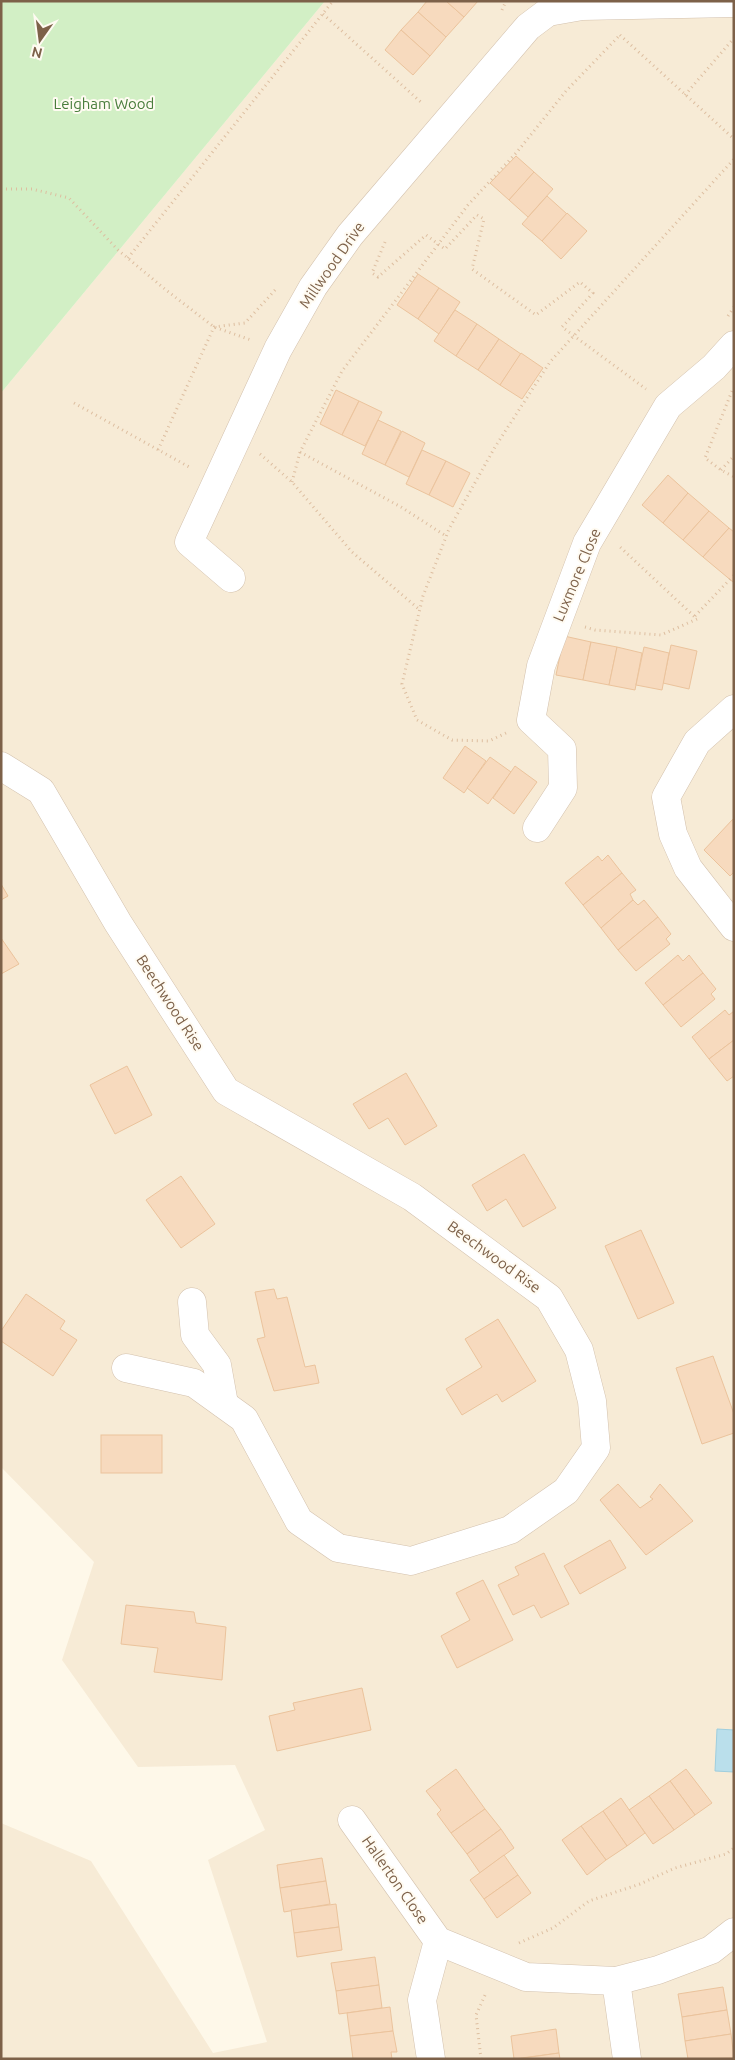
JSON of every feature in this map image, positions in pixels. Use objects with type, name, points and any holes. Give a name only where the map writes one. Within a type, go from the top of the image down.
[{"type":"street","name":"Millwood Drive","points":[[231,578],[189,542],[278,349],[313,287],[350,235],[528,27],[548,12],[582,3],[734,3]]},
{"type":"street","name":"Luxmore Close","points":[[531,720],[541,666],[587,542],[668,406],[714,367],[734,345]]},
{"type":"street","points":[[734,709],[697,742],[666,797],[673,834],[688,868],[734,927]]},
{"type":"street","points":[[531,720],[562,749],[563,788],[536,828]]},
{"type":"street","name":"Beechwood Rise","points":[[1,766],[41,791],[118,923],[226,1091],[412,1197],[549,1298],[579,1350],[592,1402],[596,1448],[566,1491],[510,1530],[411,1561],[338,1548],[300,1520],[244,1419],[194,1383],[126,1368]]},
{"type":"street","points":[[192,1302],[195,1335],[217,1365],[224,1404]]},
{"type":"street","name":"Hallerton Close","points":[[352,1820],[438,1941]]},
{"type":"street","points":[[431,2059],[422,2000],[438,1941],[526,1977],[616,1981],[658,1970],[711,1950],[734,1932]]},
{"type":"street","points":[[616,1981],[627,2059]]},
{"type":"path","points":[[128,258],[334,1]]},
{"type":"path","points":[[292,482],[300,452],[342,371],[468,205],[518,152],[566,91],[620,35],[641,4]]},
{"type":"path","points":[[323,14],[423,104]]},
{"type":"path","points":[[620,35],[734,139]]},
{"type":"path","points":[[685,94],[734,38]]},
{"type":"path","points":[[531,720],[489,742],[452,740],[417,720],[402,684],[420,610],[446,536],[495,446],[550,362],[734,159]]},
{"type":"path","points":[[1,189],[32,189],[69,198],[128,258],[214,327],[278,349]]},
{"type":"path","points":[[387,238],[372,273],[378,277],[426,235],[445,249],[477,214],[484,219],[472,269],[536,315],[580,282],[593,293],[562,327],[668,406]]},
{"type":"path","points":[[714,367],[732,390],[705,458],[734,477]]},
{"type":"path","points":[[74,403],[190,468]]},
{"type":"path","points":[[239,436],[292,482],[352,552],[420,610]]},
{"type":"path","points":[[300,452],[401,508],[446,536]]},
{"type":"path","points":[[721,470],[734,456]]},
{"type":"path","points":[[594,531],[623,548],[695,616]]},
{"type":"path","points":[[558,619],[595,630],[661,635],[697,619],[695,616],[734,575]]},
{"type":"path","points":[[481,2059],[476,2015],[500,1966],[512,1947],[554,1928],[589,1901],[640,1884],[675,1868],[726,1854],[734,1848]]},
{"type":"shaded area","points":[[325,1],[734,1],[734,2059],[1,2059],[1,1823],[91,1861],[213,2053],[267,2042],[208,1860],[265,1830],[235,1765],[138,1767],[62,1660],[94,1562],[1,1467],[1,393]]},
{"type":"green space","name":"Leigham Wood","points":[[1,1],[325,1],[1,393]]},
{"type":"water","points":[[717,1729],[734,1730],[734,1772],[715,1771]]},
{"type":"building","points":[[427,1],[446,1],[464,17],[446,37],[418,12]]},
{"type":"building","points":[[446,1],[478,1],[464,17]]},
{"type":"building","points":[[418,12],[446,37],[430,56],[401,30]]},
{"type":"building","points":[[401,30],[430,56],[413,75],[385,50]]},
{"type":"building","points":[[516,156],[534,172],[509,200],[490,183]]},
{"type":"building","points":[[534,172],[553,189],[528,217],[509,200]]},
{"type":"building","points":[[547,196],[567,214],[542,241],[522,224]]},
{"type":"building","points":[[567,213],[587,231],[561,259],[542,241]]},
{"type":"building","points":[[418,274],[439,288],[418,319],[397,305]]},
{"type":"building","points":[[439,288],[460,302],[439,334],[418,319]]},
{"type":"building","points":[[455,310],[477,324],[456,356],[434,341]]},
{"type":"building","points":[[477,324],[499,339],[478,370],[456,356]]},
{"type":"building","points":[[499,339],[521,354],[500,385],[478,370]]},
{"type":"building","points":[[521,353],[543,368],[522,399],[500,385]]},
{"type":"building","points":[[336,390],[359,401],[342,435],[320,424]]},
{"type":"building","points":[[359,401],[382,412],[365,446],[342,435]]},
{"type":"building","points":[[378,420],[401,431],[385,465],[362,454]]},
{"type":"building","points":[[402,431],[425,443],[409,477],[385,465]]},
{"type":"building","points":[[422,450],[446,461],[429,495],[406,484]]},
{"type":"building","points":[[446,461],[470,473],[453,507],[429,495]]},
{"type":"building","points":[[668,475],[688,493],[663,523],[642,505]]},
{"type":"building","points":[[688,493],[709,511],[683,540],[663,523]]},
{"type":"building","points":[[709,511],[729,528],[703,557],[683,540]]},
{"type":"building","points":[[729,528],[734,532],[733,582],[703,557]]},
{"type":"building","points":[[564,636],[591,642],[583,680],[556,675]]},
{"type":"building","points":[[591,642],[617,647],[609,685],[583,680]]},
{"type":"building","points":[[671,645],[697,651],[689,689],[663,683]]},
{"type":"building","points":[[617,647],[642,653],[635,690],[609,685]]},
{"type":"building","points":[[644,647],[669,653],[662,690],[636,685]]},
{"type":"building","points":[[465,746],[486,761],[464,793],[443,778]]},
{"type":"building","points":[[490,757],[511,772],[488,804],[467,788]]},
{"type":"building","points":[[515,766],[537,782],[514,814],[493,798]]},
{"type":"building","points":[[733,819],[734,872],[730,876],[704,850]]},
{"type":"building","points":[[608,855],[622,873],[583,905],[565,883],[598,856],[602,861]]},
{"type":"building","points":[[622,873],[636,890],[630,894],[633,900],[601,928],[583,905]]},
{"type":"building","points":[[1,884],[8,896],[1,900]]},
{"type":"building","points":[[633,900],[638,905],[644,900],[658,917],[618,950],[601,928]]},
{"type":"building","points":[[658,917],[671,934],[666,939],[670,944],[636,971],[618,950]]},
{"type":"building","points":[[1,938],[19,964],[1,974]]},
{"type":"building","points":[[678,955],[683,961],[689,955],[703,973],[663,1005],[645,983]]},
{"type":"building","points":[[703,973],[716,989],[711,994],[715,999],[681,1027],[663,1005]]},
{"type":"building","points":[[725,1010],[729,1015],[734,1011],[734,1040],[709,1059],[692,1037]]},
{"type":"building","points":[[734,1040],[734,1076],[727,1081],[709,1059]]},
{"type":"building","points":[[127,1066],[152,1115],[115,1134],[90,1085]]},
{"type":"building","points":[[406,1073],[437,1126],[405,1145],[388,1118],[369,1129],[353,1104]]},
{"type":"building","points":[[524,1154],[556,1208],[523,1227],[506,1199],[487,1211],[472,1185]]},
{"type":"building","points":[[181,1176],[215,1224],[181,1248],[146,1200]]},
{"type":"building","points":[[641,1230],[674,1303],[638,1319],[605,1246]]},
{"type":"building","points":[[274,1289],[277,1299],[287,1297],[305,1367],[315,1365],[319,1383],[274,1391],[257,1339],[265,1337],[255,1292]]},
{"type":"building","points":[[26,1294],[65,1321],[60,1329],[77,1340],[53,1376],[1,1341],[1,1331]]},
{"type":"building","points":[[498,1319],[536,1381],[502,1402],[497,1394],[462,1415],[446,1389],[482,1367],[465,1339]]},
{"type":"building","points":[[713,1356],[734,1414],[734,1433],[702,1444],[676,1368]]},
{"type":"building","points":[[101,1435],[162,1435],[162,1473],[101,1473]]},
{"type":"building","points":[[618,1484],[640,1508],[653,1499],[650,1497],[660,1484],[693,1521],[646,1555],[600,1500]]},
{"type":"building","points":[[610,1540],[626,1568],[580,1594],[564,1566]]},
{"type":"building","points":[[544,1553],[569,1604],[541,1618],[534,1605],[513,1615],[498,1585],[519,1575],[515,1567]]},
{"type":"building","points":[[483,1580],[513,1640],[457,1668],[441,1636],[470,1620],[456,1593]]},
{"type":"building","points":[[126,1605],[194,1612],[196,1623],[226,1627],[222,1680],[154,1672],[158,1648],[121,1644]]},
{"type":"building","points":[[362,1688],[371,1730],[277,1751],[269,1716],[295,1710],[293,1703]]},
{"type":"building","points":[[456,1769],[485,1809],[451,1833],[437,1814],[441,1810],[426,1791]]},
{"type":"building","points":[[686,1769],[712,1803],[695,1815],[670,1781]]},
{"type":"building","points":[[670,1781],[695,1815],[674,1830],[649,1796]]},
{"type":"building","points":[[649,1796],[674,1830],[653,1844],[629,1810]]},
{"type":"building","points":[[621,1798],[645,1833],[627,1846],[603,1811]]},
{"type":"building","points":[[485,1809],[501,1829],[467,1854],[451,1833]]},
{"type":"building","points":[[603,1811],[627,1846],[606,1860],[581,1826]]},
{"type":"building","points":[[581,1826],[606,1860],[587,1875],[562,1840]]},
{"type":"building","points":[[501,1829],[514,1848],[480,1873],[467,1854]]},
{"type":"building","points":[[504,1855],[518,1875],[484,1899],[470,1880]]},
{"type":"building","points":[[322,1858],[326,1881],[280,1888],[277,1865]]},
{"type":"building","points":[[518,1875],[531,1893],[497,1918],[484,1899]]},
{"type":"building","points":[[326,1881],[330,1904],[284,1912],[280,1888]]},
{"type":"building","points":[[336,1904],[339,1927],[294,1933],[291,1910]]},
{"type":"building","points":[[339,1927],[342,1950],[297,1957],[294,1933]]},
{"type":"building","points":[[375,1957],[379,1985],[336,1991],[331,1963]]},
{"type":"building","points":[[379,1985],[382,2008],[339,2014],[336,1991]]},
{"type":"building","points":[[723,1987],[727,2010],[682,2017],[678,1994]]},
{"type":"building","points":[[390,2007],[393,2031],[350,2036],[347,2013]]},
{"type":"building","points":[[727,2010],[731,2034],[685,2041],[682,2017]]},
{"type":"building","points":[[556,2029],[559,2053],[514,2059],[511,2036]]},
{"type":"building","points":[[393,2031],[397,2052],[391,2052],[392,2059],[353,2059],[350,2036]]},
{"type":"building","points":[[731,2034],[734,2058],[688,2059],[685,2041]]},
{"type":"building","points":[[559,2053],[560,2059],[517,2059]]}]
